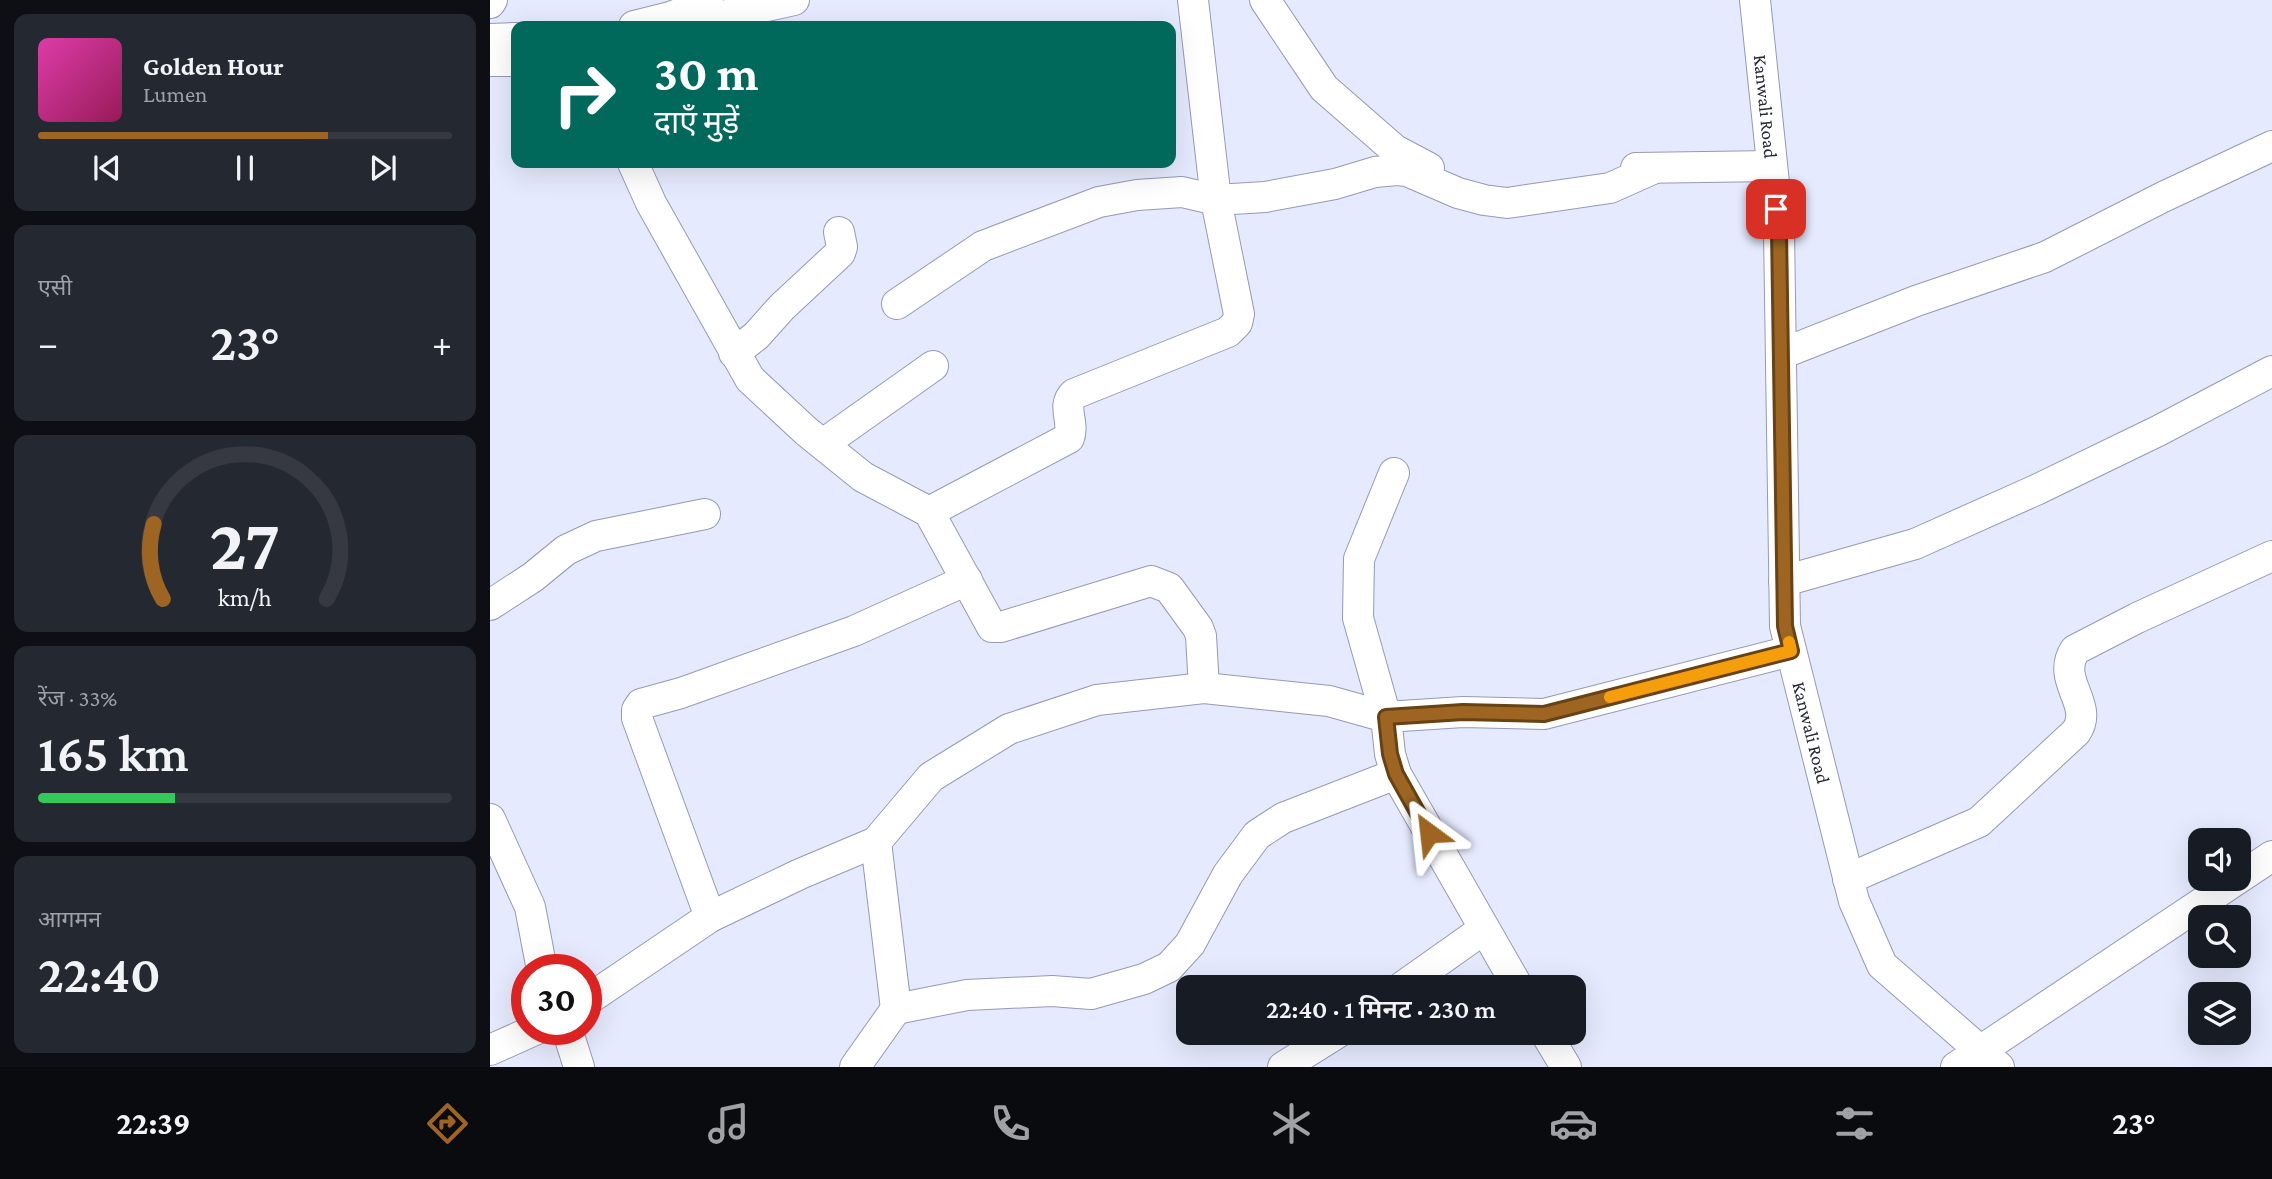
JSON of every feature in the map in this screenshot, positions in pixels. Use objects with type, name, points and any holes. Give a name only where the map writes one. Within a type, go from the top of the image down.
[{"type":"street","points":[[654,21],[715,0]]},
{"type":"street","points":[[704,21],[794,0]]},
{"type":"street","points":[[929,512],[1069,438],[1072,425],[1067,406],[1068,400],[1074,394],[1228,332],[1237,323],[1239,314],[1216,200],[1193,0]]},
{"type":"street","points":[[1265,0],[1324,88],[1395,150],[1434,170],[1481,185],[1530,185],[1605,169],[1772,166]]},
{"type":"street","name":"Kanwali Road","points":[[1755,0],[1779,231],[1785,626],[1854,901],[1882,965],[1990,1059]]},
{"type":"street","points":[[490,39],[511,38]]},
{"type":"street","points":[[490,61],[511,61]]},
{"type":"street","points":[[1781,354],[1916,301],[2045,257],[2272,146]]},
{"type":"street","points":[[635,168],[651,204],[750,379],[806,431],[863,477],[929,512],[992,626],[1001,627],[1152,581],[1159,582],[1169,588],[1198,628],[1201,636],[1204,688]]},
{"type":"street","points":[[897,304],[983,246],[1099,202],[1137,195],[1182,191],[1216,200],[1265,197],[1335,184],[1375,172],[1397,170],[1407,171],[1458,193],[1507,203],[1610,188],[1655,168]]},
{"type":"street","points":[[734,353],[840,253],[842,247],[839,232]]},
{"type":"street","points":[[823,444],[933,366]]},
{"type":"street","points":[[1784,581],[1915,544],[2036,490],[2272,371]]},
{"type":"street","points":[[1394,473],[1359,559],[1357,618],[1386,717],[1390,754],[1396,774],[1511,975]]},
{"type":"street","points":[[490,605],[533,577],[566,550],[596,536],[705,514]]},
{"type":"street","points":[[1848,879],[1979,822],[2076,732],[2082,723],[2082,714],[2069,674],[2069,659],[2075,650],[2137,618],[2272,556]]},
{"type":"street","points":[[710,917],[637,718],[637,710],[641,704],[681,693],[854,631],[967,580]]},
{"type":"street","points":[[602,990],[710,917],[800,874],[876,842],[931,777],[1009,729],[1097,700],[1204,688],[1329,701],[1386,717],[1463,712],[1544,714],[1791,651]]},
{"type":"street","points":[[896,1009],[967,995],[1052,990],[1091,994],[1144,979],[1169,967],[1190,944],[1228,874],[1257,835],[1283,818],[1396,774]]},
{"type":"street","points":[[490,819],[530,907],[539,954]]},
{"type":"street","points":[[855,1067],[896,1009],[876,842]]},
{"type":"street","points":[[1956,1067],[1990,1059],[2272,856]]},
{"type":"street","points":[[1419,975],[1484,929]]},
{"type":"street","points":[[490,1050],[511,1041]]},
{"type":"street","points":[[572,1045],[579,1067]]},
{"type":"street","points":[[1283,1067],[1318,1045]]},
{"type":"street","points":[[1553,1045],[1566,1067]]},
{"type":"slow traffic","points":[[1610,697],[1791,651],[1789,642]]},
{"type":"route","points":[[1429,833],[1396,774],[1390,754],[1386,717],[1463,712],[1544,714],[1791,651],[1785,626],[1779,231],[1776,209]]}]
